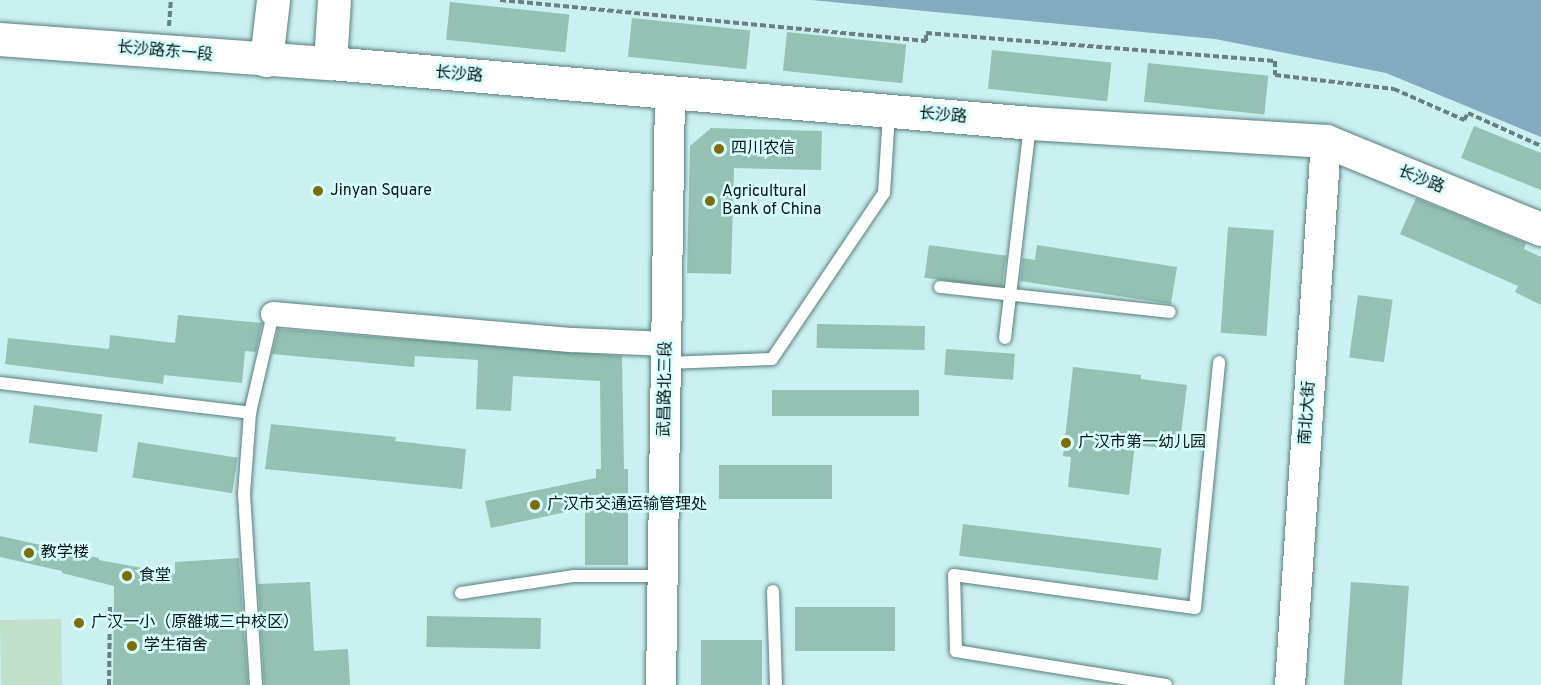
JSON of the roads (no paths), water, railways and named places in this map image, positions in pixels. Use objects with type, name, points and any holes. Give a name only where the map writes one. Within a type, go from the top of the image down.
[{"type":"main road","points":[[266,60],[272,3]]},
{"type":"main road","points":[[330,63],[333,7]]},
{"type":"main road","name":"长沙路东一段","points":[[0,39],[330,63]]},
{"type":"main road","name":"长沙路","points":[[330,63],[670,94],[1030,123],[1326,141],[1541,229]]},
{"type":"street","name":"武昌路北三段","points":[[662,685],[670,94]]},
{"type":"street","name":"南北大街","points":[[1290,685],[1326,141]]},
{"type":"street","points":[[273,314],[573,340],[666,354]]},
{"type":"lane","points":[[666,354],[772,359],[884,193],[889,111]]},
{"type":"lane","points":[[1005,338],[1030,123]]},
{"type":"lane","points":[[940,287],[1170,312]]},
{"type":"lane","points":[[256,685],[244,494],[250,413],[273,314]]},
{"type":"lane","points":[[1166,685],[956,651],[954,575],[1195,608],[1219,362]]},
{"type":"lane","points":[[0,382],[250,413]]},
{"type":"lane","points":[[461,593],[573,576],[663,576]]},
{"type":"lane","points":[[773,591],[776,685]]},
{"type":"water","points":[[811,0],[1541,0],[1541,137],[1386,73],[1215,39]]},
{"type":"place","name":"四川农信","points":[[719,149]]},
{"type":"place","name":"Jinyan Square","points":[[318,191]]},
{"type":"place","name":"Agricultural Bank of China","points":[[710,201]]},
{"type":"place","name":"广汉市第一幼儿园","points":[[1066,443]]},
{"type":"place","name":"广汉市交通运输管理处","points":[[535,505]]},
{"type":"place","name":"教学楼","points":[[29,553]]},
{"type":"place","name":"食堂","points":[[127,576]]},
{"type":"place","name":"广汉一小（原雒城三中校区）","points":[[79,623]]},
{"type":"place","name":"学生宿舍","points":[[132,646]]}]
